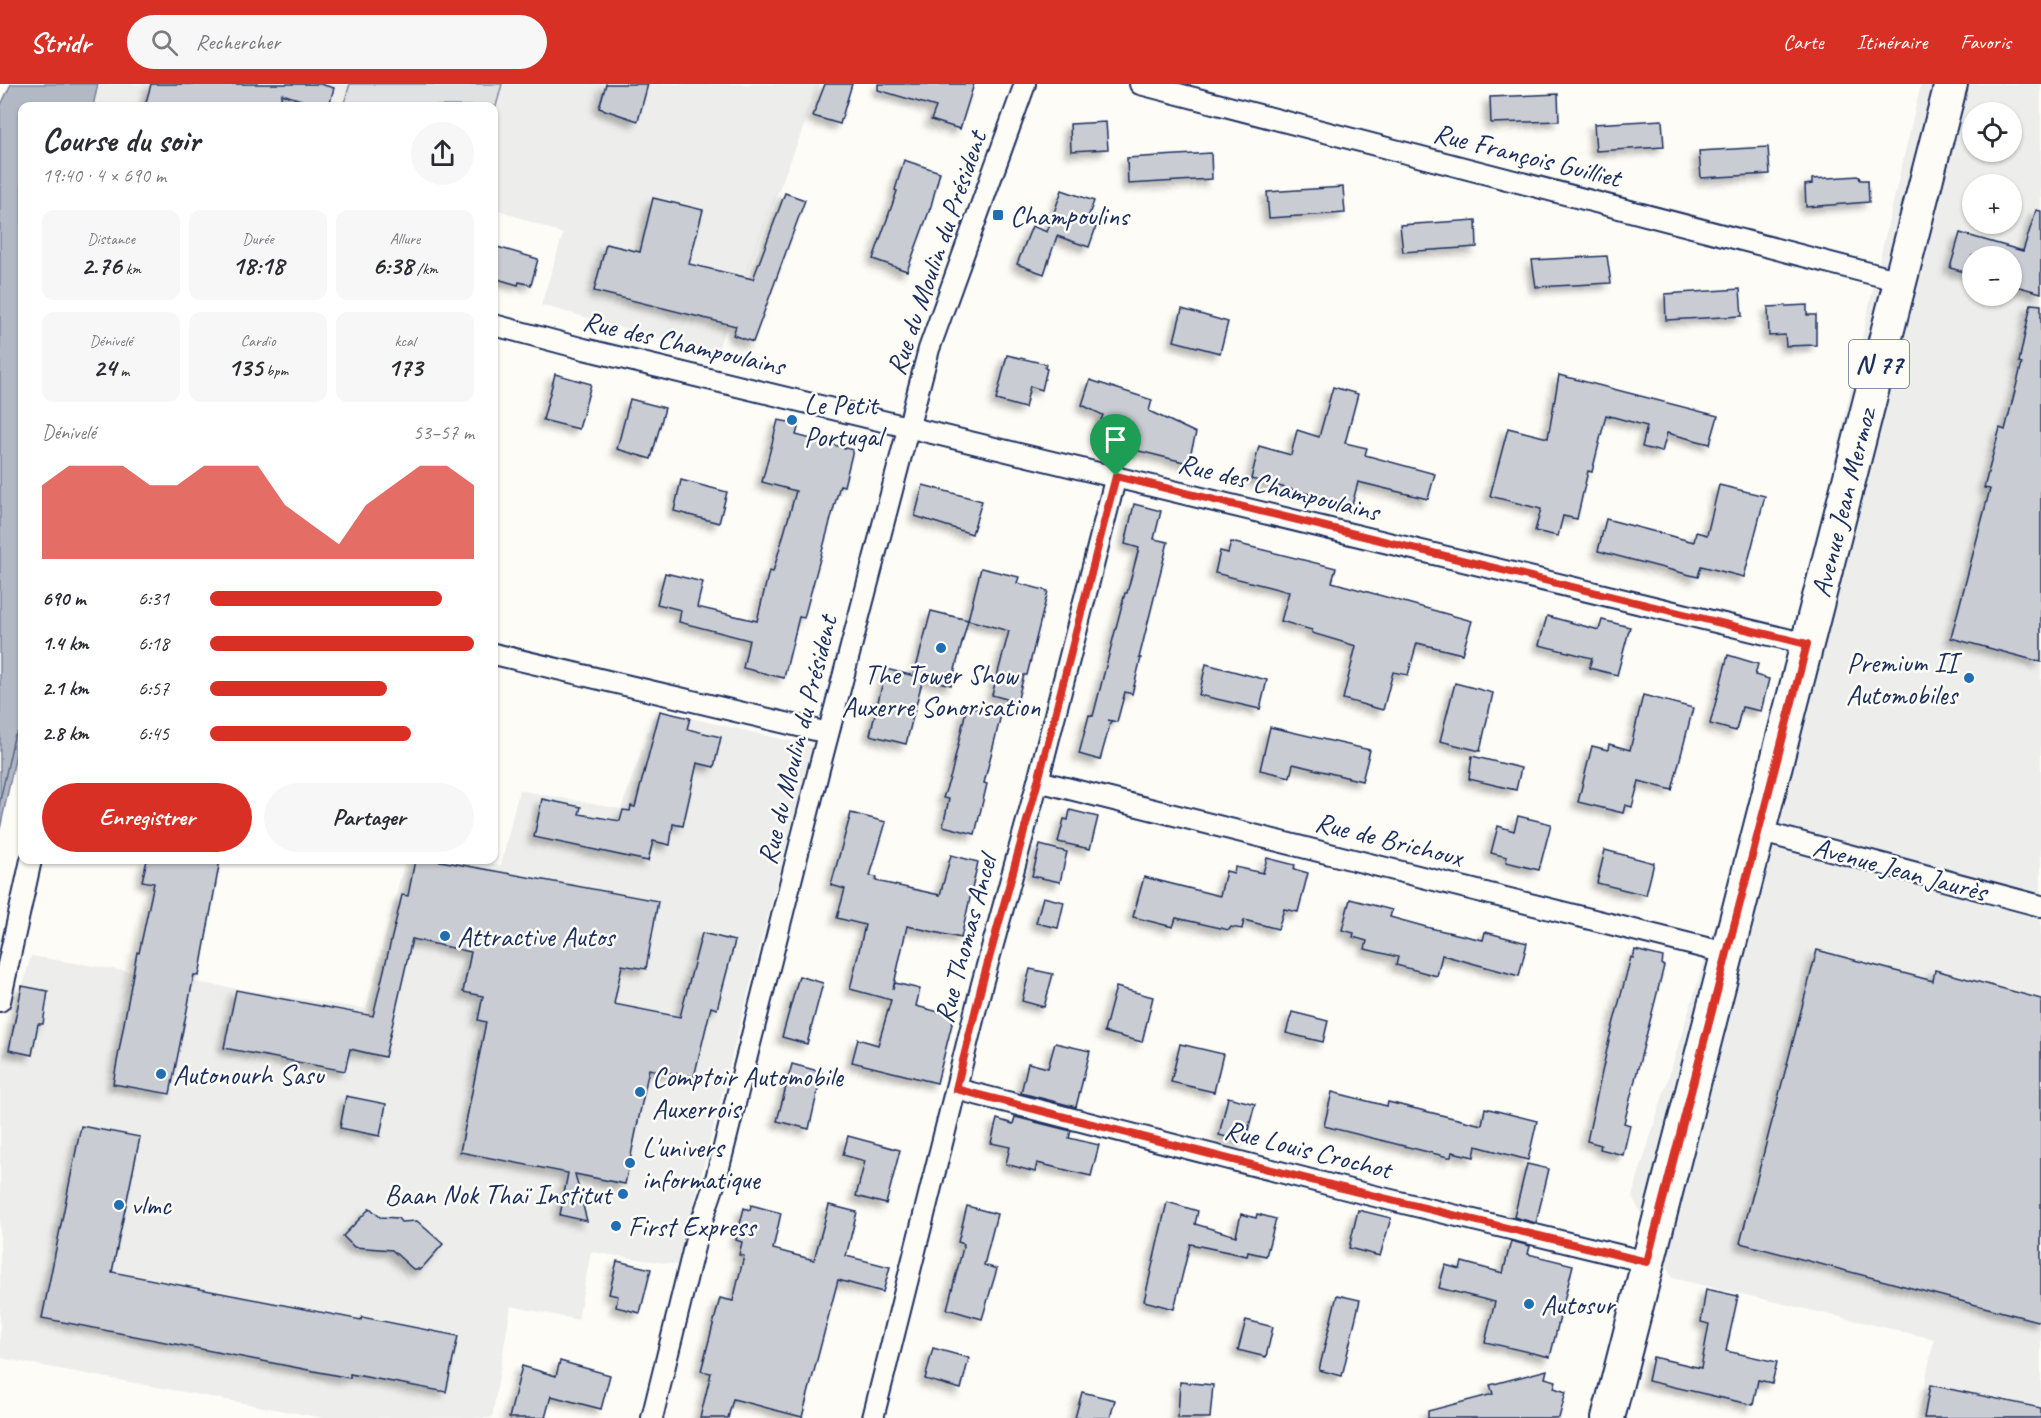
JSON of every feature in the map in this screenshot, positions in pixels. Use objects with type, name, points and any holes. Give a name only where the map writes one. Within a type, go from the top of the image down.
[{"type":"main road","name":"Avenue Jean Mermoz","points":[[1807,644],[1951,84]]},
{"type":"main road","name":"N 77","points":[[1608,1418],[1807,644]]},
{"type":"street","name":"Rue du Moulin du Président","points":[[652,1418],[697,1234],[716,1179],[828,733],[929,349],[1025,84]]},
{"type":"street","name":"Rue François Guilliet","points":[[1140,84],[1900,281]]},
{"type":"street","name":"Rue des Champoulains","points":[[498,326],[584,349],[1807,644]]},
{"type":"street","name":"Rue Thomas Ancel","points":[[873,1418],[982,984],[1038,781],[1116,476]]},
{"type":"street","points":[[498,655],[828,733]]},
{"type":"street","name":"Rue de Brichoux","points":[[1038,781],[1726,952]]},
{"type":"street","name":"Avenue Jean Jaurès","points":[[1758,831],[2041,906]]},
{"type":"street","points":[[0,1001],[30,864]]},
{"type":"street","name":"Rue Louis Crochot","points":[[956,1089],[1354,1191],[1647,1262]]},
{"type":"shaded area","points":[[28,84],[820,84],[716,354],[541,305],[563,234],[498,210],[498,102],[46,102]]},
{"type":"shaded area","points":[[350,84],[502,84],[497,102],[344,102]]},
{"type":"shaded area","points":[[1921,84],[2041,84],[2041,1418],[1918,1417],[1934,1339],[1672,1278],[1632,1196],[1773,737]]},
{"type":"shaded area","points":[[656,710],[812,746],[678,1265],[591,1252],[578,1320],[511,1306],[492,1418],[323,1418],[0,1358],[0,1066],[31,956],[366,1009],[404,864],[501,865],[519,790],[621,809]]},
{"type":"water","points":[[11,84],[98,84],[94,102],[18,102],[18,745],[0,829],[0,107]]},
{"type":"building","points":[[151,84],[320,84],[334,88],[330,102],[307,102],[282,94],[280,102],[146,102]]},
{"type":"building","points":[[606,84],[648,84],[638,121],[599,108]]},
{"type":"building","points":[[825,84],[852,84],[840,124],[813,116]]},
{"type":"building","points":[[878,84],[974,84],[960,129],[931,120],[936,107],[878,90]]},
{"type":"building","points":[[1558,94],[1559,121],[1491,123],[1490,97]]},
{"type":"building","points":[[1662,120],[1664,147],[1596,151],[1594,124]]},
{"type":"building","points":[[1106,122],[1108,149],[1071,151],[1070,124]]},
{"type":"building","points":[[1768,147],[1770,174],[1701,178],[1699,151]]},
{"type":"building","points":[[1211,153],[1212,179],[1128,184],[1127,158]]},
{"type":"building","points":[[904,160],[940,172],[931,206],[907,271],[873,259],[897,191],[895,190]]},
{"type":"building","points":[[1859,176],[1860,180],[1868,180],[1869,202],[1806,207],[1805,185],[1812,184],[1812,179]]},
{"type":"building","points":[[1343,187],[1345,213],[1269,218],[1267,192]]},
{"type":"building","points":[[1062,190],[1094,201],[1086,223],[1096,227],[1089,247],[1057,236],[1044,274],[1017,264],[1032,226],[1047,232]]},
{"type":"building","points":[[785,193],[805,200],[753,342],[733,335],[736,326],[594,291],[606,244],[640,252],[653,198],[703,210],[689,264],[753,279]]},
{"type":"building","points":[[2036,210],[2041,211],[2041,293],[2022,288],[2023,251]]},
{"type":"building","points":[[1476,220],[1477,247],[1403,252],[1400,225]]},
{"type":"building","points":[[1960,233],[2006,246],[1962,246],[1962,271],[1950,268]]},
{"type":"building","points":[[498,247],[538,259],[531,285],[519,282],[518,285],[498,279]]},
{"type":"building","points":[[1607,256],[1611,283],[1536,287],[1532,260]]},
{"type":"building","points":[[1740,289],[1742,316],[1666,320],[1665,294]]},
{"type":"building","points":[[2031,304],[2041,305],[2041,662],[1951,638],[1990,489],[1984,488],[2000,428],[2005,430],[2022,363],[2019,362]]},
{"type":"building","points":[[1807,305],[1807,315],[1816,315],[1816,345],[1786,346],[1785,335],[1769,336],[1768,307]]},
{"type":"building","points":[[1182,309],[1228,322],[1220,353],[1174,341]]},
{"type":"building","points":[[1007,355],[1046,364],[1042,390],[1030,386],[1025,408],[996,400]]},
{"type":"building","points":[[555,374],[591,384],[579,429],[543,420]]},
{"type":"building","points":[[1559,375],[1718,416],[1710,444],[1667,433],[1662,452],[1642,447],[1647,426],[1606,415],[1592,472],[1588,471],[1577,519],[1563,516],[1558,536],[1535,531],[1541,509],[1490,496],[1508,428],[1548,438]]},
{"type":"building","points":[[1090,380],[1152,400],[1149,411],[1196,433],[1188,463],[1127,448],[1133,430],[1101,420],[1103,415],[1082,405]]},
{"type":"building","points":[[1333,387],[1358,394],[1345,443],[1367,448],[1365,455],[1435,474],[1428,499],[1358,482],[1352,505],[1251,479],[1259,446],[1291,455],[1297,430],[1319,437]]},
{"type":"building","points":[[630,399],[665,408],[651,459],[617,449]]},
{"type":"building","points":[[778,420],[799,424],[796,435],[853,450],[844,486],[840,485],[804,618],[799,617],[784,678],[743,668],[749,640],[679,622],[681,610],[657,604],[665,573],[703,582],[697,607],[757,621],[769,571],[773,572],[796,491],[762,482]]},
{"type":"building","points":[[681,480],[727,492],[719,523],[674,511]]},
{"type":"building","points":[[923,485],[982,501],[972,534],[915,516]]},
{"type":"building","points":[[1719,485],[1765,496],[1744,577],[1701,566],[1698,577],[1598,551],[1606,519],[1694,542],[1696,532],[1707,535]]},
{"type":"building","points":[[1134,504],[1161,511],[1154,539],[1168,542],[1132,694],[1125,692],[1117,722],[1108,720],[1111,721],[1100,760],[1079,754],[1089,715],[1093,716],[1139,548],[1125,544]]},
{"type":"building","points":[[1231,542],[1336,568],[1332,582],[1472,621],[1462,654],[1417,643],[1408,675],[1393,672],[1383,710],[1343,699],[1356,646],[1281,621],[1289,592],[1215,573],[1220,551],[1228,553]]},
{"type":"building","points":[[981,568],[1019,577],[1017,583],[1048,591],[1027,675],[1024,675],[1017,702],[992,695],[1009,631],[968,620]]},
{"type":"building","name":"The Tower Show Auxerre Sonorisation","points":[[931,611],[968,620],[951,685],[914,676]]},
{"type":"building","points":[[1547,616],[1599,630],[1602,620],[1630,627],[1617,675],[1589,668],[1592,658],[1539,645]]},
{"type":"building","points":[[1728,655],[1758,664],[1755,675],[1769,679],[1761,711],[1742,707],[1736,731],[1710,724]]},
{"type":"building","points":[[1206,664],[1267,680],[1260,709],[1199,695]]},
{"type":"building","points":[[886,669],[923,678],[906,744],[870,735]]},
{"type":"building","points":[[1455,683],[1493,693],[1480,751],[1440,741]]},
{"type":"building","points":[[1643,695],[1693,708],[1672,790],[1639,781],[1632,807],[1625,805],[1623,813],[1578,802],[1592,746],[1608,750],[1609,744],[1630,750]]},
{"type":"building","points":[[967,706],[1001,715],[984,783],[987,784],[975,834],[943,826],[949,799],[943,798],[951,775]]},
{"type":"building","points":[[660,711],[690,718],[687,729],[721,737],[714,767],[697,763],[683,826],[673,824],[670,845],[653,841],[648,861],[534,837],[542,799],[581,807],[579,814],[620,821],[623,810],[630,811],[631,806],[635,807]]},
{"type":"building","points":[[1270,727],[1370,750],[1362,781],[1293,764],[1290,777],[1260,770]]},
{"type":"building","points":[[1472,756],[1521,768],[1516,790],[1469,779]]},
{"type":"building","points":[[1070,810],[1098,817],[1090,849],[1058,842],[1064,819],[1068,820]]},
{"type":"building","points":[[851,813],[886,822],[870,876],[877,877],[876,881],[940,895],[951,855],[978,862],[961,938],[907,926],[893,989],[895,983],[920,989],[916,1006],[954,1016],[937,1083],[852,1062],[858,1039],[878,1045],[891,1000],[850,989],[865,925],[837,918],[845,889],[831,885]]},
{"type":"building","points":[[1518,816],[1551,824],[1539,870],[1506,862],[1507,857],[1491,853],[1498,826],[1514,831]]},
{"type":"building","points":[[1040,845],[1067,852],[1060,882],[1032,876]]},
{"type":"building","points":[[1605,850],[1654,863],[1646,895],[1597,883]]},
{"type":"building","points":[[1267,858],[1295,865],[1294,869],[1308,873],[1298,912],[1284,909],[1278,929],[1244,920],[1242,929],[1231,927],[1229,930],[1176,918],[1173,927],[1133,917],[1144,877],[1220,896],[1226,871],[1234,873],[1235,867],[1263,873]]},
{"type":"building","points":[[146,864],[219,864],[199,976],[194,975],[170,1094],[113,1084],[137,952],[139,953],[154,883],[142,881]]},
{"type":"building","points":[[414,864],[457,864],[658,901],[646,969],[622,965],[614,1004],[680,1017],[702,933],[735,941],[717,1009],[711,1007],[694,1077],[649,1069],[625,1184],[575,1174],[587,1221],[560,1215],[568,1173],[460,1152],[486,1022],[478,1020],[483,996],[463,992],[471,952],[412,939],[385,1057],[350,1049],[345,1071],[224,1048],[236,990],[373,1016],[402,895],[408,896]]},
{"type":"building","points":[[1043,897],[1064,902],[1058,928],[1036,923]]},
{"type":"building","points":[[1350,899],[1392,910],[1390,917],[1430,928],[1483,940],[1485,932],[1527,943],[1519,976],[1442,955],[1437,976],[1396,965],[1398,957],[1365,949],[1367,941],[1353,937],[1354,933],[1342,930]]},
{"type":"building","points":[[1635,950],[1663,957],[1662,965],[1664,966],[1624,1123],[1630,1125],[1623,1155],[1600,1149],[1601,1145],[1587,1141],[1609,1040],[1631,957],[1633,958]]},
{"type":"building","points":[[1817,950],[1933,981],[1935,970],[2041,999],[2041,1322],[1740,1243]]},
{"type":"building","points":[[1030,969],[1053,974],[1044,1007],[1022,1001]]},
{"type":"building","points":[[799,976],[823,983],[807,1044],[782,1037]]},
{"type":"building","points":[[22,986],[48,991],[43,1024],[38,1024],[32,1055],[9,1050]]},
{"type":"building","points":[[1116,987],[1153,997],[1142,1042],[1104,1032]]},
{"type":"building","points":[[1292,1012],[1328,1021],[1323,1042],[1286,1033]]},
{"type":"building","points":[[1055,1043],[1090,1051],[1076,1107],[1021,1093],[1028,1063],[1048,1068]]},
{"type":"building","points":[[1180,1044],[1223,1054],[1214,1092],[1171,1082]]},
{"type":"building","points":[[792,1064],[822,1072],[809,1129],[777,1121]]},
{"type":"building","points":[[1332,1092],[1387,1106],[1388,1102],[1482,1125],[1485,1108],[1537,1121],[1528,1160],[1476,1146],[1474,1157],[1452,1152],[1451,1157],[1448,1157],[1324,1126]]},
{"type":"building","points":[[346,1096],[386,1104],[380,1136],[340,1128]]},
{"type":"building","points":[[1228,1097],[1255,1104],[1245,1142],[1219,1135]]},
{"type":"building","points":[[1015,1117],[1071,1131],[1069,1138],[1099,1145],[1091,1176],[1037,1163],[1035,1172],[1006,1164],[1010,1147],[991,1143],[997,1119],[1013,1124]]},
{"type":"building","points":[[81,1126],[140,1137],[112,1272],[361,1320],[362,1317],[458,1336],[446,1392],[350,1374],[350,1378],[42,1318]]},
{"type":"building","points":[[848,1136],[900,1150],[886,1204],[856,1196],[865,1161],[843,1155]]},
{"type":"building","points":[[1527,1164],[1549,1169],[1536,1223],[1514,1217]]},
{"type":"building","points":[[1167,1202],[1198,1211],[1195,1224],[1236,1236],[1241,1214],[1256,1218],[1257,1214],[1276,1219],[1266,1256],[1248,1252],[1247,1256],[1190,1244],[1174,1309],[1144,1301]]},
{"type":"building","points":[[751,1205],[781,1213],[773,1249],[814,1260],[829,1205],[857,1212],[846,1256],[890,1267],[883,1292],[838,1280],[802,1417],[733,1399],[728,1418],[700,1418],[711,1373],[701,1371],[720,1298],[733,1301],[744,1256],[739,1255],[742,1242],[736,1240],[744,1208],[750,1210]]},
{"type":"building","points":[[967,1206],[997,1214],[984,1265],[997,1269],[982,1319],[947,1309],[964,1244],[958,1242]]},
{"type":"building","points":[[370,1208],[380,1217],[398,1218],[401,1222],[417,1221],[443,1244],[421,1269],[413,1269],[392,1250],[354,1247],[343,1236]]},
{"type":"building","points":[[1358,1210],[1391,1218],[1380,1256],[1349,1248]]},
{"type":"building","name":"Autosur","points":[[1511,1241],[1530,1246],[1528,1254],[1573,1265],[1550,1357],[1485,1342],[1495,1302],[1439,1288],[1445,1265],[1460,1269],[1462,1262],[1503,1273]]},
{"type":"building","points":[[617,1261],[651,1269],[640,1313],[616,1307],[618,1296],[609,1294]]},
{"type":"building","points":[[1706,1289],[1738,1296],[1726,1351],[1777,1362],[1772,1383],[1758,1380],[1753,1405],[1648,1381],[1653,1357],[1701,1368],[1709,1324],[1701,1322]]},
{"type":"building","points":[[1337,1295],[1360,1300],[1342,1376],[1319,1370]]},
{"type":"building","points":[[1246,1320],[1273,1327],[1266,1357],[1238,1350]]},
{"type":"building","points":[[933,1348],[969,1358],[961,1389],[925,1379]]},
{"type":"building","points":[[560,1361],[610,1375],[601,1409],[551,1396],[545,1418],[509,1418],[522,1366],[556,1376]]},
{"type":"building","points":[[1547,1370],[1545,1378],[1556,1381],[1554,1388],[1566,1392],[1559,1418],[1428,1418],[1428,1411],[1493,1394],[1490,1385]]},
{"type":"building","points":[[1180,1382],[1213,1385],[1210,1418],[1178,1418]]},
{"type":"building","points":[[1930,1385],[2041,1408],[2041,1418],[1924,1418]]},
{"type":"building","points":[[1082,1392],[1115,1400],[1110,1418],[1075,1418]]},
{"type":"place","name":"Champoulins","points":[[998,215]]},
{"type":"place","name":"Le Petit Portugal","points":[[792,420]]},
{"type":"place","name":"The Tower Show Auxerre Sonorisation","points":[[941,648]]},
{"type":"place","name":"Premium II Automobiles","points":[[1969,678]]},
{"type":"place","name":"Attractive Autos","points":[[445,936]]},
{"type":"place","name":"Autonourh Sasu","points":[[161,1074]]},
{"type":"place","name":"Comptoir Automobile Auxerrois","points":[[640,1092]]},
{"type":"place","name":"L'univers informatique","points":[[630,1163]]},
{"type":"place","name":"Baan Nok Thaï Institut","points":[[623,1194]]},
{"type":"place","name":"vlmc","points":[[119,1205]]},
{"type":"place","name":"First Express","points":[[616,1226]]},
{"type":"place","name":"Autosur","points":[[1529,1304]]},
{"type":"route","points":[[1116,476],[1807,644],[1647,1262],[1354,1191],[956,1089],[1116,476]]}]
